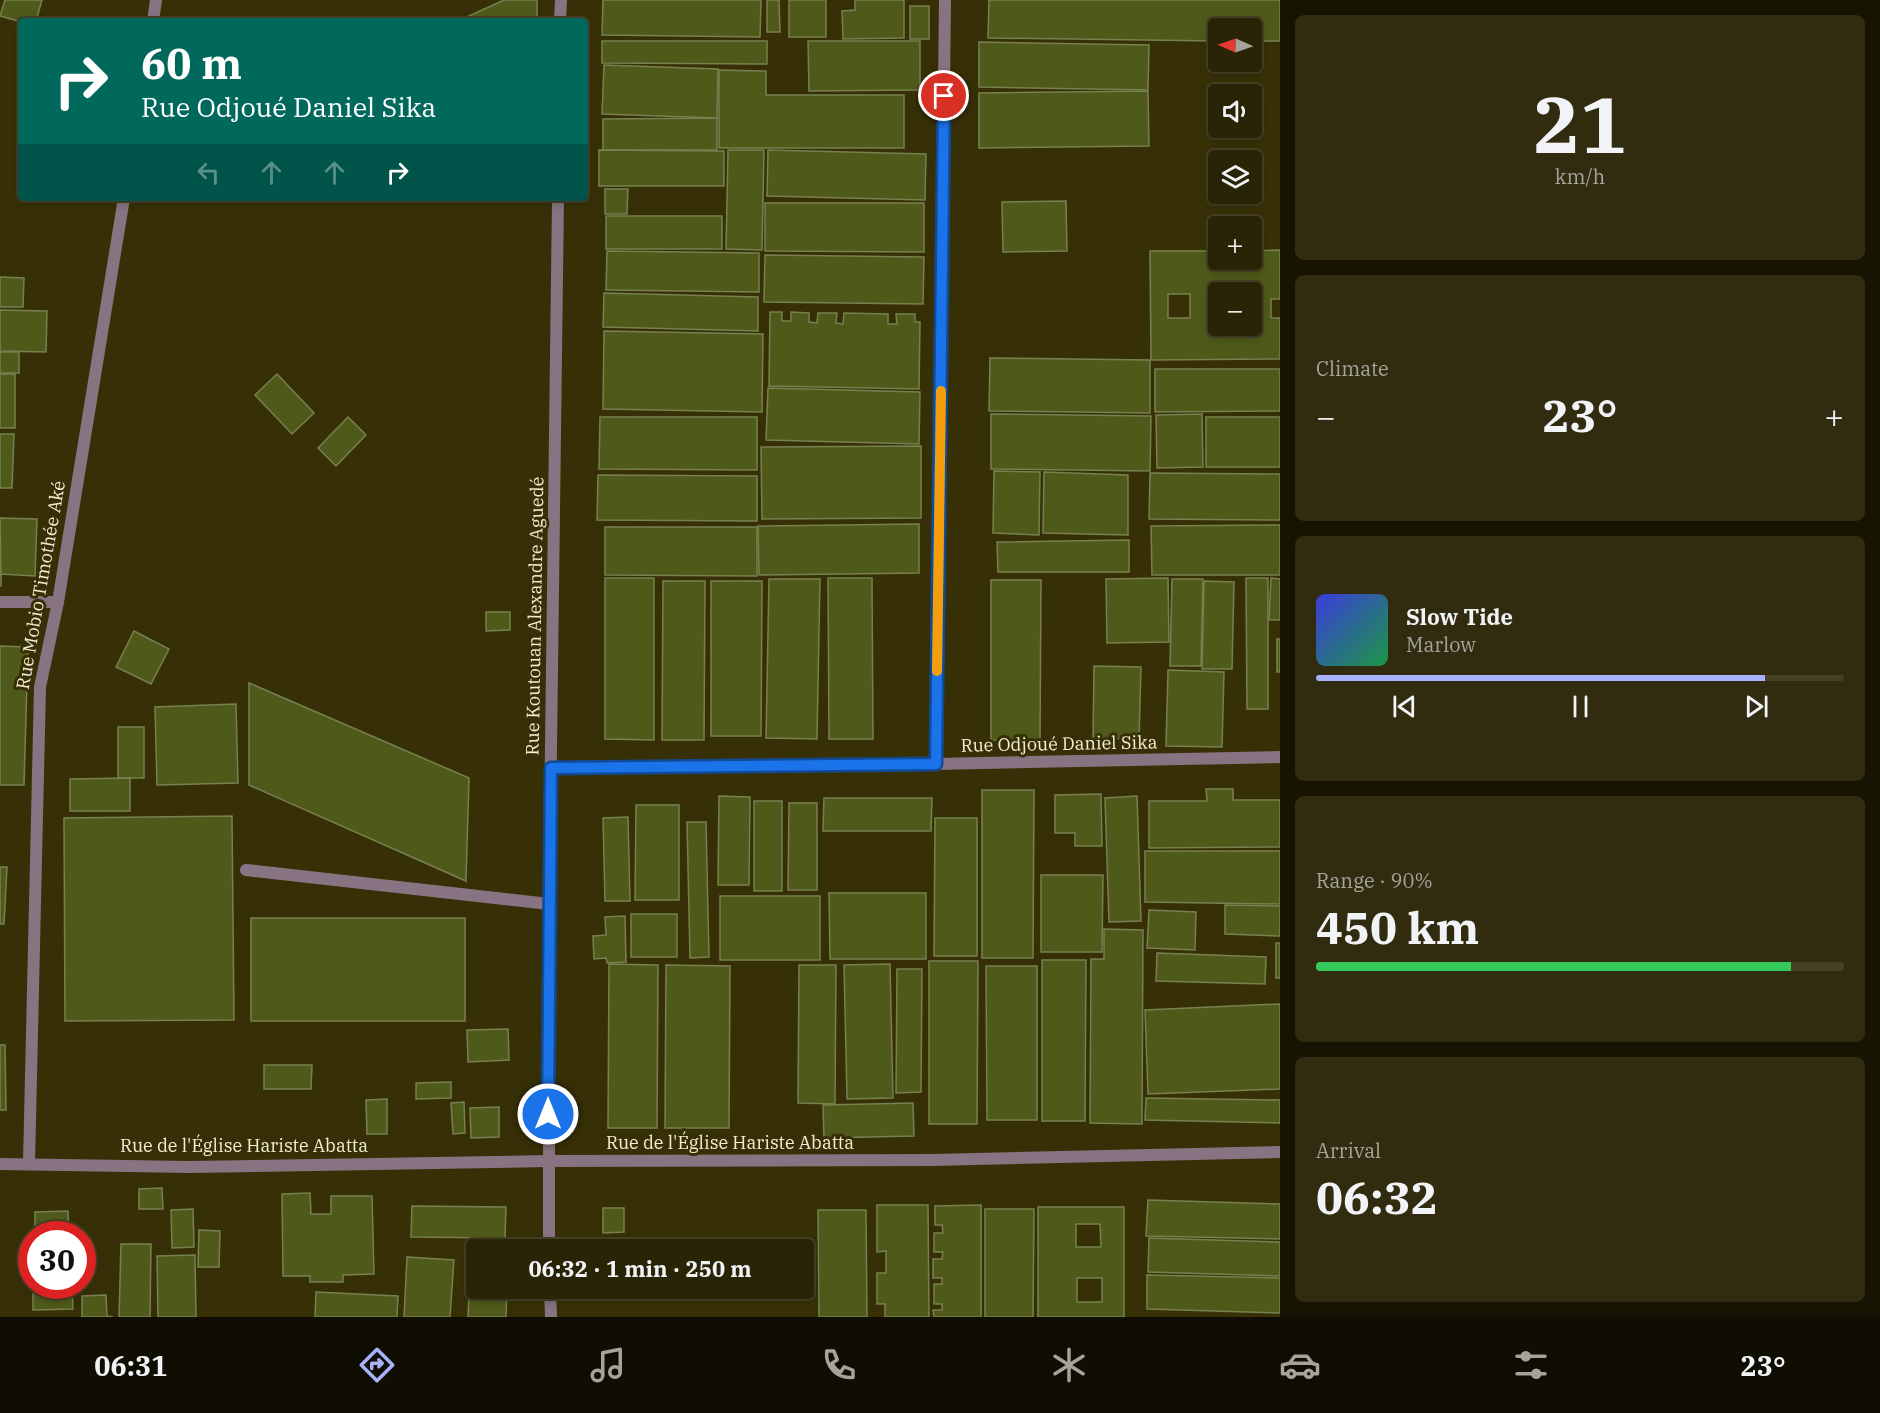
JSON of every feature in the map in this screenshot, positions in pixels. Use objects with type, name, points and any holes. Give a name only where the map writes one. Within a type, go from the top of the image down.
[{"type":"street","points":[[153,18],[156,0]]},
{"type":"street","points":[[560,18],[561,0]]},
{"type":"street","points":[[936,764],[945,0]]},
{"type":"street","name":"Rue Mobio Timothée Aké","points":[[28,1163],[40,687],[58,602],[124,201]]},
{"type":"street","name":"Rue Koutouan Alexandre Aguedé","points":[[549,1239],[549,904],[558,201]]},
{"type":"street","points":[[0,602],[58,602]]},
{"type":"street","name":"Rue Odjoué Daniel Sika","points":[[551,768],[936,764],[1280,757]]},
{"type":"street","points":[[246,870],[549,904]]},
{"type":"street","name":"Rue de l'Église Hariste Abatta","points":[[0,1164],[190,1167],[548,1161],[933,1160],[1280,1152]]},
{"type":"street","points":[[550,1299],[550,1317]]},
{"type":"building","points":[[5,0],[42,0],[37,18],[18,18],[18,21],[0,16]]},
{"type":"building","points":[[504,0],[537,0],[537,18],[464,18]]},
{"type":"building","points":[[603,0],[761,0],[760,37],[602,35]]},
{"type":"building","points":[[767,0],[779,0],[780,32],[767,32]]},
{"type":"building","points":[[789,0],[826,0],[826,37],[789,37]]},
{"type":"building","points":[[855,0],[904,0],[904,38],[843,39],[842,11],[855,10]]},
{"type":"building","points":[[989,0],[1280,0],[1280,41],[1262,41],[1262,18],[1208,18],[1208,41],[988,38]]},
{"type":"building","points":[[910,6],[929,6],[929,39],[910,39]]},
{"type":"building","points":[[602,41],[767,41],[767,64],[602,63]]},
{"type":"building","points":[[808,41],[920,41],[920,90],[809,91]]},
{"type":"building","points":[[979,42],[1149,45],[1148,90],[979,87]]},
{"type":"building","points":[[604,65],[718,69],[717,118],[602,114]]},
{"type":"building","points":[[719,70],[766,71],[766,95],[904,95],[904,148],[719,148]]},
{"type":"building","points":[[1148,91],[1149,146],[979,148],[979,93]]},
{"type":"building","points":[[717,118],[717,150],[603,150],[603,119]]},
{"type":"building","points":[[599,150],[724,151],[724,186],[599,186]]},
{"type":"building","points":[[728,150],[764,150],[762,250],[726,249]]},
{"type":"building","points":[[768,150],[926,154],[925,200],[767,196]]},
{"type":"building","points":[[605,189],[628,189],[627,214],[605,214]]},
{"type":"building","points":[[1066,201],[1067,251],[1003,252],[1002,202]]},
{"type":"building","points":[[765,203],[924,203],[924,252],[765,251]]},
{"type":"building","points":[[606,216],[722,216],[722,249],[606,249]]},
{"type":"building","points":[[1280,250],[1280,299],[1271,299],[1271,318],[1280,318],[1280,359],[1151,360],[1150,251],[1208,251],[1208,270],[1262,270],[1262,251]],"holes":[[[1168,294],[1190,294],[1190,318],[1168,318]]]},
{"type":"building","points":[[607,251],[759,253],[759,292],[606,290]]},
{"type":"building","points":[[765,255],[924,257],[923,304],[764,302]]},
{"type":"building","points":[[0,277],[24,278],[23,307],[0,307]]},
{"type":"building","points":[[604,293],[758,297],[758,331],[603,327]]},
{"type":"building","points":[[0,310],[47,311],[46,352],[0,351]]},
{"type":"building","points":[[770,312],[782,312],[782,321],[791,321],[791,312],[809,313],[809,322],[817,323],[818,313],[837,313],[836,323],[843,324],[844,313],[888,314],[888,324],[897,324],[896,314],[915,314],[915,322],[920,322],[919,389],[769,386]]},
{"type":"building","points":[[604,331],[763,334],[762,412],[603,409]]},
{"type":"building","points":[[0,352],[19,352],[19,373],[0,373]]},
{"type":"building","points":[[990,358],[1150,360],[1150,413],[989,411]]},
{"type":"building","points":[[1155,369],[1280,369],[1280,411],[1155,412]]},
{"type":"building","points":[[0,374],[15,374],[15,428],[0,428]]},
{"type":"building","points":[[277,374],[314,413],[292,434],[255,395]]},
{"type":"building","points":[[768,388],[920,392],[919,444],[766,440]]},
{"type":"building","points":[[991,414],[1151,416],[1150,471],[991,469]]},
{"type":"building","points":[[1202,414],[1203,467],[1157,468],[1156,415]]},
{"type":"building","points":[[348,417],[366,435],[336,466],[318,448]]},
{"type":"building","points":[[600,417],[757,417],[757,470],[599,469]]},
{"type":"building","points":[[1206,417],[1280,417],[1280,467],[1206,467]]},
{"type":"building","points":[[0,434],[14,434],[12,488],[0,488]]},
{"type":"building","points":[[921,446],[921,518],[762,519],[761,447]]},
{"type":"building","points":[[994,471],[1040,472],[1039,535],[993,533]]},
{"type":"building","points":[[1044,472],[1128,475],[1128,535],[1043,533]]},
{"type":"building","points":[[1150,473],[1280,474],[1280,520],[1149,519]]},
{"type":"building","points":[[598,475],[757,476],[757,521],[597,520]]},
{"type":"building","points":[[0,518],[37,519],[35,576],[1,574],[1,587]]},
{"type":"building","points":[[919,524],[919,573],[759,575],[758,526]]},
{"type":"building","points":[[1280,525],[1280,575],[1152,575],[1151,526]]},
{"type":"building","points":[[605,527],[757,527],[757,576],[605,575]]},
{"type":"building","points":[[1129,540],[1129,572],[998,572],[997,542]]},
{"type":"building","points":[[605,578],[654,578],[654,740],[605,739]]},
{"type":"building","points":[[828,578],[872,578],[873,739],[829,739]]},
{"type":"building","points":[[1168,578],[1169,642],[1107,643],[1106,579]]},
{"type":"building","points":[[1246,578],[1268,578],[1268,709],[1247,709]]},
{"type":"building","points":[[1271,578],[1280,579],[1280,620],[1269,620]]},
{"type":"building","points":[[769,579],[820,579],[817,739],[766,738]]},
{"type":"building","points":[[1172,579],[1203,579],[1201,666],[1170,666]]},
{"type":"building","points":[[991,580],[1041,580],[1040,741],[991,740]]},
{"type":"building","points":[[663,581],[705,581],[704,740],[662,740]]},
{"type":"building","points":[[711,581],[762,581],[761,736],[711,736]]},
{"type":"building","points":[[1204,581],[1234,582],[1232,669],[1202,669]]},
{"type":"building","points":[[486,612],[510,612],[510,630],[486,631]]},
{"type":"building","points":[[134,631],[169,649],[151,684],[116,667]]},
{"type":"building","points":[[1277,639],[1280,639],[1280,672],[1277,672]]},
{"type":"building","points":[[0,646],[28,647],[24,785],[0,785]]},
{"type":"building","points":[[1094,666],[1141,667],[1139,739],[1093,738]]},
{"type":"building","points":[[1168,670],[1224,672],[1222,747],[1166,746]]},
{"type":"building","points":[[249,683],[469,778],[466,881],[249,785]]},
{"type":"building","points":[[236,704],[238,783],[157,785],[155,707]]},
{"type":"building","points":[[118,727],[144,727],[144,778],[118,778]]},
{"type":"building","points":[[130,778],[130,811],[70,811],[70,779]]},
{"type":"building","points":[[1206,789],[1233,789],[1233,800],[1280,800],[1280,847],[1149,848],[1149,801],[1207,801]]},
{"type":"building","points":[[982,790],[1034,790],[1033,958],[982,958]]},
{"type":"building","points":[[1101,794],[1102,846],[1075,846],[1075,833],[1055,833],[1055,795]]},
{"type":"building","points":[[719,796],[750,797],[749,885],[718,885]]},
{"type":"building","points":[[1137,796],[1141,921],[1109,922],[1105,798]]},
{"type":"building","points":[[824,798],[932,798],[931,831],[823,831]]},
{"type":"building","points":[[754,801],[782,801],[782,891],[754,891]]},
{"type":"building","points":[[789,803],[817,803],[817,890],[788,890]]},
{"type":"building","points":[[636,805],[679,805],[679,900],[635,900]]},
{"type":"building","points":[[232,816],[234,1020],[65,1021],[64,818]]},
{"type":"building","points":[[628,817],[630,901],[605,901],[603,818]]},
{"type":"building","points":[[935,818],[977,818],[977,956],[934,956]]},
{"type":"building","points":[[687,822],[706,822],[709,957],[690,958]]},
{"type":"building","points":[[1145,851],[1280,851],[1280,904],[1145,902]]},
{"type":"building","points":[[0,867],[7,867],[4,924],[0,924]]},
{"type":"building","points":[[1041,875],[1103,875],[1102,952],[1041,952]]},
{"type":"building","points":[[829,893],[926,893],[926,959],[830,959]]},
{"type":"building","points":[[720,896],[820,896],[820,960],[720,960]]},
{"type":"building","points":[[1225,905],[1280,906],[1280,936],[1225,934]]},
{"type":"building","points":[[1149,910],[1196,912],[1195,950],[1147,948]]},
{"type":"building","points":[[631,914],[677,914],[677,957],[631,957]]},
{"type":"building","points":[[625,916],[626,962],[607,963],[606,958],[594,959],[593,936],[606,935],[605,917]]},
{"type":"building","points":[[251,918],[465,918],[465,1021],[251,1021]]},
{"type":"building","points":[[1104,929],[1143,930],[1142,1124],[1090,1123],[1091,959],[1104,959]]},
{"type":"building","points":[[1276,943],[1280,943],[1280,978],[1276,978]]},
{"type":"building","points":[[1157,953],[1266,957],[1265,984],[1156,981]]},
{"type":"building","points":[[1042,960],[1086,960],[1085,1121],[1042,1121]]},
{"type":"building","points":[[929,961],[978,961],[977,1124],[929,1124]]},
{"type":"building","points":[[609,964],[658,965],[657,1128],[608,1128]]},
{"type":"building","points":[[890,964],[893,1098],[847,1099],[844,965]]},
{"type":"building","points":[[666,965],[730,966],[729,1128],[665,1128]]},
{"type":"building","points":[[799,965],[836,965],[835,1104],[798,1103]]},
{"type":"building","points":[[986,966],[1037,966],[1037,1120],[987,1120]]},
{"type":"building","points":[[897,969],[922,969],[921,1092],[896,1093]]},
{"type":"building","points":[[1280,1004],[1280,1089],[1148,1094],[1145,1010]]},
{"type":"building","points":[[508,1029],[509,1060],[468,1062],[467,1030]]},
{"type":"building","points":[[0,1045],[5,1045],[6,1110],[0,1110]]},
{"type":"building","points":[[264,1065],[312,1065],[311,1089],[264,1089]]},
{"type":"building","points":[[451,1082],[451,1098],[416,1099],[416,1083]]},
{"type":"building","points":[[1146,1098],[1280,1100],[1280,1123],[1145,1120]]},
{"type":"building","points":[[387,1099],[387,1134],[367,1134],[366,1100]]},
{"type":"building","points":[[464,1102],[465,1133],[453,1134],[451,1103]]},
{"type":"building","points":[[913,1103],[914,1136],[824,1138],[823,1105]]},
{"type":"building","points":[[499,1107],[499,1137],[471,1138],[470,1108]]},
{"type":"building","points":[[162,1188],[163,1209],[139,1209],[139,1189]]},
{"type":"building","points":[[310,1193],[311,1214],[331,1214],[331,1196],[372,1196],[374,1274],[343,1275],[343,1282],[310,1282],[310,1276],[283,1276],[282,1194]]},
{"type":"building","points":[[1148,1200],[1280,1204],[1280,1239],[1146,1236]]},
{"type":"building","points":[[877,1205],[928,1205],[929,1317],[885,1317],[885,1304],[877,1304],[877,1273],[886,1273],[886,1251],[877,1252]]},
{"type":"building","points":[[981,1205],[981,1317],[934,1317],[933,1310],[942,1310],[942,1304],[934,1304],[934,1284],[942,1284],[942,1278],[933,1278],[933,1259],[942,1259],[943,1252],[934,1252],[934,1233],[943,1233],[942,1225],[935,1225],[935,1206]]},
{"type":"building","points":[[412,1206],[506,1207],[505,1238],[411,1237]]},
{"type":"building","points":[[1038,1207],[1124,1207],[1124,1317],[1038,1317]],"holes":[[[1076,1224],[1100,1224],[1101,1247],[1076,1247]],[[1077,1278],[1102,1278],[1102,1302],[1077,1302]]]},
{"type":"building","points":[[603,1208],[624,1208],[624,1232],[603,1233]]},
{"type":"building","points":[[193,1209],[194,1247],[172,1248],[171,1210]]},
{"type":"building","points":[[985,1209],[1034,1209],[1033,1317],[985,1317]]},
{"type":"building","points":[[818,1210],[866,1210],[867,1317],[819,1317]]},
{"type":"building","points":[[68,1211],[68,1221],[35,1221],[35,1212]]},
{"type":"building","points":[[199,1230],[220,1231],[219,1267],[198,1267]]},
{"type":"building","points":[[1149,1238],[1280,1242],[1280,1276],[1148,1272]]},
{"type":"building","points":[[121,1244],[151,1244],[150,1317],[119,1317]]},
{"type":"building","points":[[195,1255],[196,1317],[158,1317],[157,1256]]},
{"type":"building","points":[[407,1257],[454,1260],[450,1317],[404,1317]]},
{"type":"building","points":[[1147,1275],[1280,1278],[1280,1313],[1147,1309]]},
{"type":"building","points":[[316,1292],[398,1296],[397,1317],[315,1317]]},
{"type":"building","points":[[96,1295],[106,1295],[107,1316],[113,1317],[82,1317],[82,1299],[96,1299]]},
{"type":"building","points":[[33,1299],[73,1299],[73,1309],[33,1310]]},
{"type":"building","points":[[469,1299],[507,1299],[506,1317],[468,1317]]},
{"type":"slow traffic","points":[[937,671],[941,391]]},
{"type":"route","points":[[548,1114],[551,768],[936,764],[944,96]]}]
